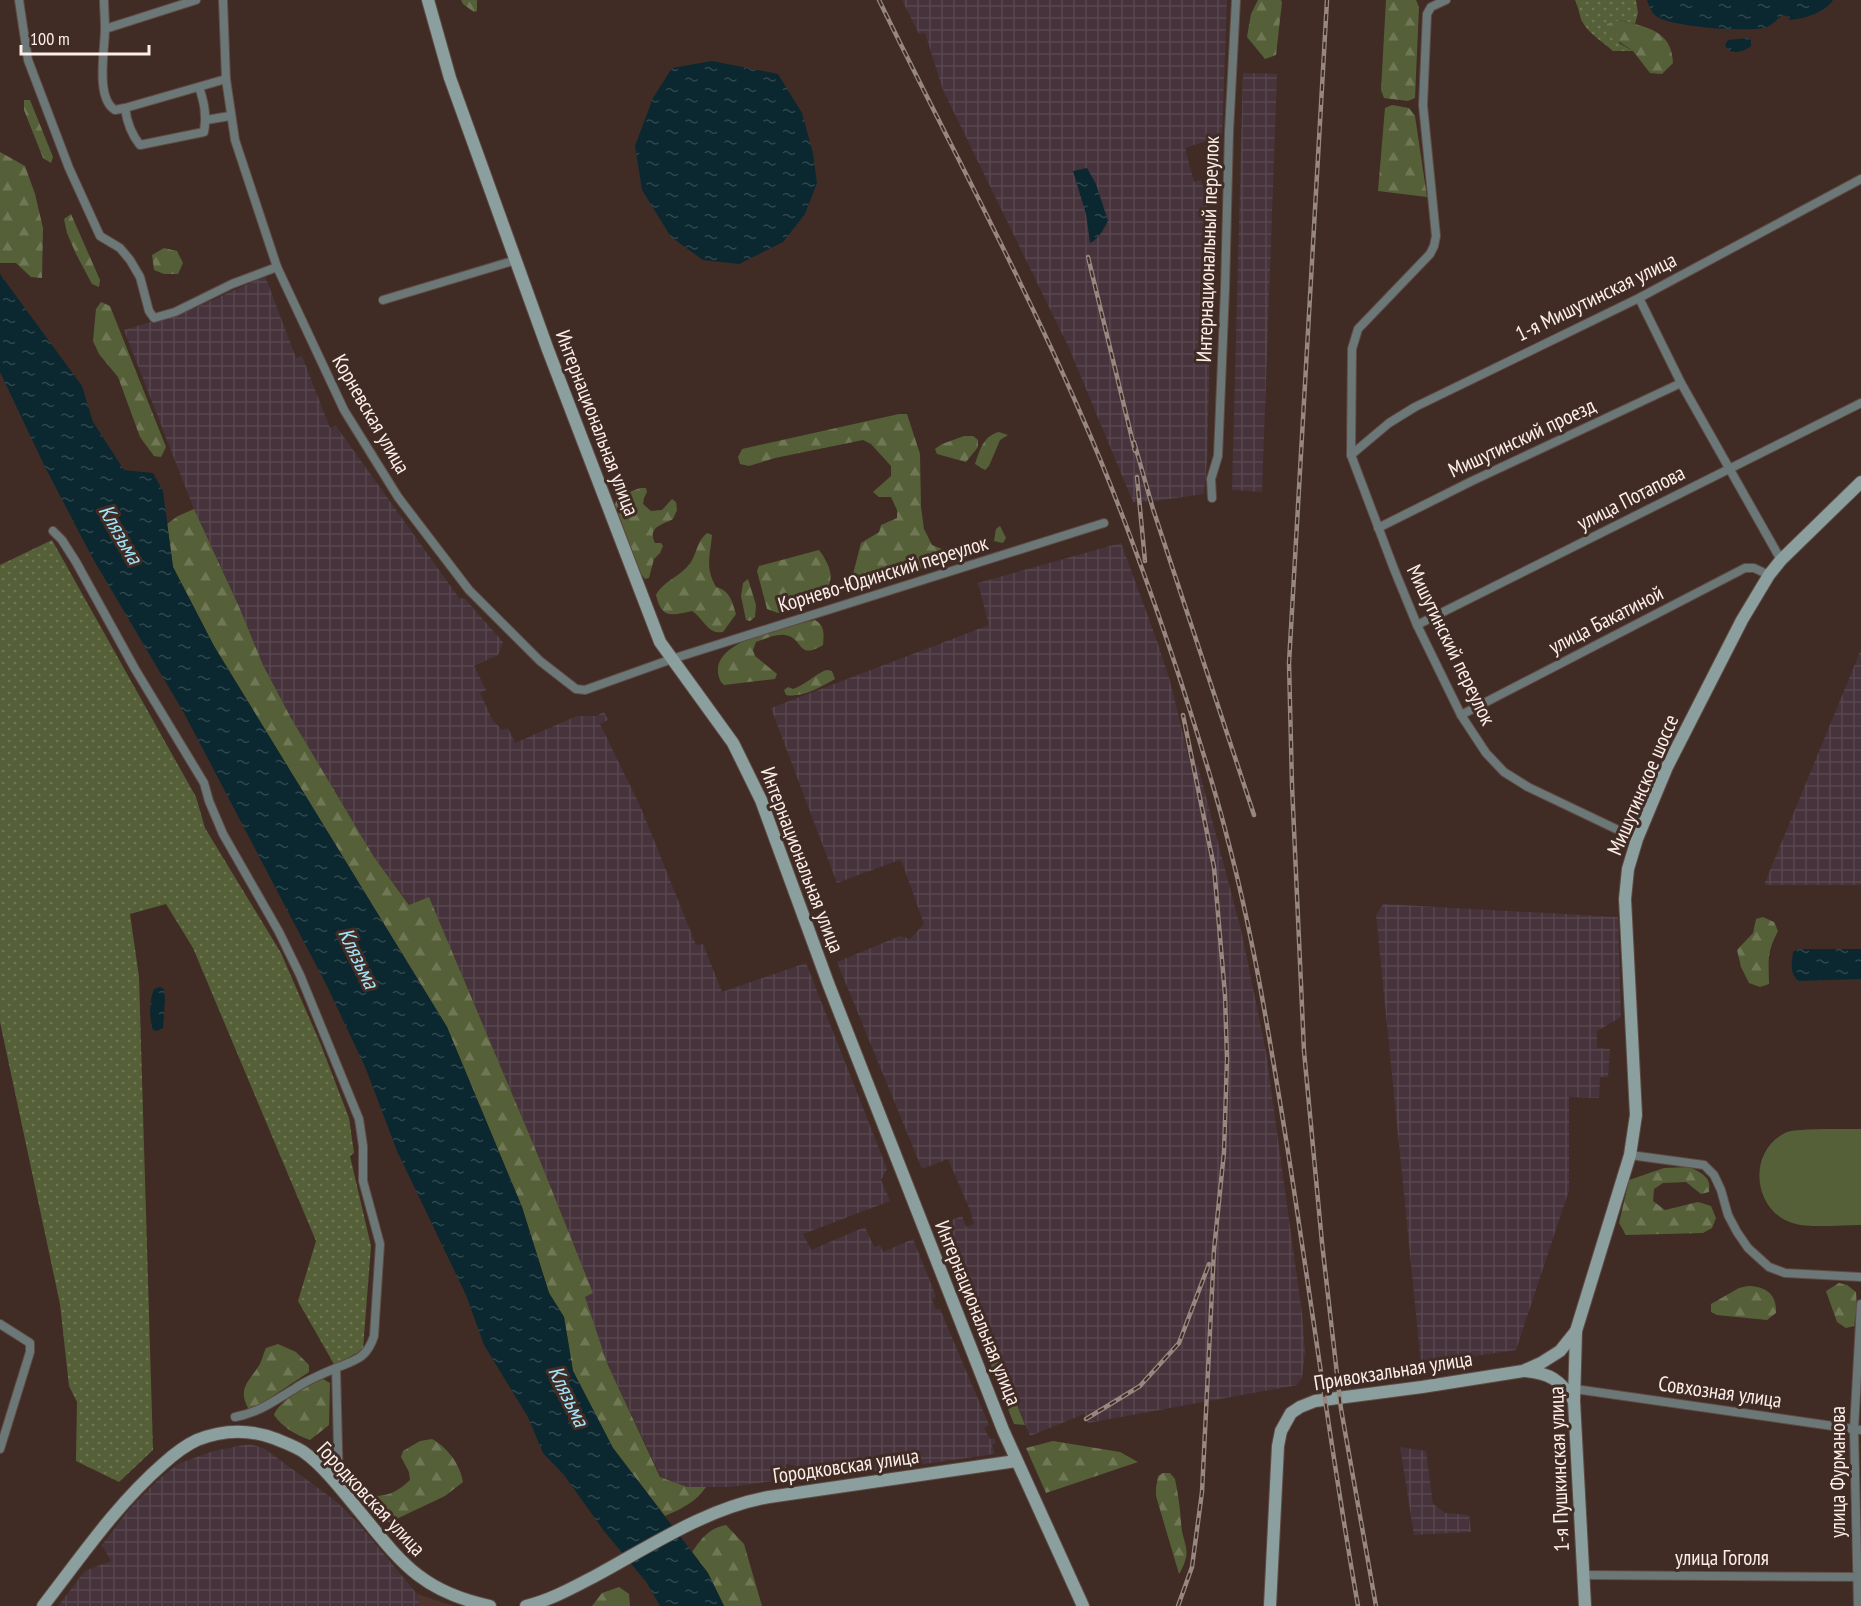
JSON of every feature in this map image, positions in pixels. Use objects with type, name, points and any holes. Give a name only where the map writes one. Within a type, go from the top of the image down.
[{"type":"main road","name":"Интернациональная улица","points":[[428,0],[450,78],[552,361],[660,642],[733,743],[761,800],[836,1005],[1016,1461],[1083,1606]]},
{"type":"main road","name":"Мишутинское шоссе","points":[[1576,1331],[1630,1155],[1636,1115],[1625,899],[1628,869],[1637,839],[1667,767],[1742,620],[1769,575],[1780,560],[1861,482]]},
{"type":"main road","name":"Привокзальная улица","points":[[1270,1606],[1276,1465],[1281,1431],[1292,1413],[1315,1401],[1523,1371],[1541,1363],[1560,1350],[1576,1331]]},
{"type":"main road","name":"1-я Пушкинская улица","points":[[1576,1331],[1575,1395],[1585,1606]]},
{"type":"main road","points":[[1523,1371],[1539,1372],[1555,1378],[1575,1395]]},
{"type":"main road","name":"Городковская улица","points":[[43,1606],[132,1493],[168,1460],[196,1440],[233,1431],[249,1431],[264,1435],[305,1453],[339,1488],[411,1572],[444,1591],[490,1606]]},
{"type":"main road","name":"Городковская улица","points":[[526,1606],[547,1600],[573,1588],[699,1520],[728,1507],[758,1499],[1016,1461]]},
{"type":"street","points":[[19,0],[28,60],[69,168],[100,236],[120,248],[140,277],[149,311],[154,318],[175,312],[277,267]]},
{"type":"street","points":[[104,0],[105,29],[102,71],[105,94],[111,108],[115,111],[226,79]]},
{"type":"street","points":[[105,29],[196,0]]},
{"type":"street","name":"Корневская улица","points":[[223,0],[230,116],[248,182],[277,267],[344,410],[398,497],[469,590],[540,661],[580,691],[672,659]]},
{"type":"street","name":"Интернациональный переулок","points":[[1212,498],[1211,479],[1218,456],[1236,0]]},
{"type":"street","name":"Мишутинский переулок","points":[[1446,0],[1431,7],[1427,14],[1423,105],[1436,236],[1434,246],[1430,254],[1358,329],[1352,348],[1352,455],[1417,625],[1461,715],[1486,753],[1504,772],[1528,787],[1637,839]]},
{"type":"street","points":[[125,108],[128,124],[140,145],[204,132],[206,120],[199,87]]},
{"type":"street","points":[[206,120],[230,116]]},
{"type":"street","name":"1-я Мишутинская улица","points":[[1352,455],[1389,423],[1415,407],[1639,298],[1861,179]]},
{"type":"street","points":[[383,300],[516,260]]},
{"type":"street","points":[[1639,298],[1681,383],[1780,560]]},
{"type":"street","name":"Мишутинский проезд","points":[[1378,528],[1681,383]]},
{"type":"street","name":"улица Потапова","points":[[1417,625],[1861,403]]},
{"type":"street","name":"Корнево-Юдинский переулок","points":[[672,659],[1104,523]]},
{"type":"street","points":[[53,531],[62,540],[76,562],[135,669],[204,783],[208,801],[223,834],[279,932],[300,975],[359,1119],[363,1146],[363,1181],[380,1244],[374,1336],[371,1347],[364,1355],[319,1375],[276,1402],[251,1414],[235,1417]]},
{"type":"street","name":"улица Бакатиной","points":[[1461,715],[1745,568],[1754,568],[1769,575]]},
{"type":"street","points":[[1630,1155],[1704,1165],[1714,1175],[1728,1215],[1737,1232],[1748,1248],[1769,1267],[1785,1273],[1861,1277]]},
{"type":"street","name":"улица Фурманова","points":[[1858,1606],[1861,1304]]},
{"type":"street","points":[[0,1324],[30,1344],[30,1352],[0,1449]]},
{"type":"street","points":[[336,1368],[339,1488]]},
{"type":"street","name":"Совхозная улица","points":[[1575,1395],[1858,1430]]},
{"type":"street","name":"улица Гоголя","points":[[1583,1575],[1859,1577]]},
{"type":"shaded area","points":[[902,0],[1227,0],[1222,136],[1185,148],[1194,182],[1201,180],[1213,220],[1207,462],[1204,494],[1133,502],[1069,348],[943,90],[925,33],[919,34]]},
{"type":"shaded area","points":[[1243,73],[1277,74],[1262,492],[1232,490]]},
{"type":"shaded area","points":[[265,276],[296,358],[302,356],[330,428],[336,426],[459,598],[465,599],[503,642],[498,655],[474,666],[486,690],[480,693],[492,719],[502,730],[508,728],[515,743],[577,716],[596,716],[604,712],[608,720],[600,724],[641,808],[696,945],[703,944],[722,992],[806,963],[887,1169],[881,1180],[890,1201],[803,1234],[811,1250],[865,1227],[874,1247],[880,1245],[883,1252],[913,1239],[936,1296],[932,1300],[936,1309],[940,1309],[989,1425],[984,1428],[990,1439],[994,1438],[996,1443],[992,1445],[995,1454],[833,1477],[809,1477],[807,1468],[786,1464],[787,1479],[729,1487],[687,1487],[661,1477],[607,1363],[584,1297],[593,1293],[537,1153],[429,897],[410,905],[374,857],[291,718],[263,665],[194,509],[124,330],[193,309]]},
{"type":"shaded area","points":[[1121,543],[1170,681],[1191,767],[1198,766],[1242,934],[1266,1052],[1302,1313],[1305,1352],[1302,1377],[1297,1385],[1088,1423],[1084,1414],[1030,1436],[944,1223],[962,1216],[966,1227],[974,1224],[970,1210],[948,1159],[922,1169],[837,962],[900,936],[910,939],[924,924],[902,862],[899,860],[837,883],[771,708],[989,625],[978,583]]},
{"type":"shaded area","points":[[1860,652],[1861,885],[1764,885]]},
{"type":"shaded area","points":[[1383,904],[1618,917],[1621,1017],[1597,1031],[1597,1048],[1610,1049],[1608,1077],[1600,1077],[1599,1098],[1569,1097],[1569,1190],[1516,1350],[1421,1364],[1376,915]]},
{"type":"shaded area","points":[[250,1444],[265,1449],[337,1502],[359,1524],[417,1594],[420,1606],[58,1606],[85,1571],[111,1561],[102,1545],[130,1508],[159,1479],[178,1464],[213,1451]]},
{"type":"shaded area","points":[[1400,1447],[1426,1451],[1433,1504],[1445,1513],[1469,1515],[1471,1532],[1414,1535]]},
{"type":"shaded area","points":[[417,1594],[454,1606],[420,1606]]},
{"type":"green space","points":[[461,0],[477,0],[477,11],[474,12]]},
{"type":"green space","points":[[1258,0],[1281,0],[1282,2],[1276,55],[1265,59],[1247,37],[1251,14]]},
{"type":"green space","points":[[1386,0],[1416,0],[1419,7],[1415,98],[1408,101],[1384,98],[1381,90]]},
{"type":"green space","points":[[1575,0],[1636,0],[1638,13],[1635,24],[1619,20],[1619,43],[1633,51],[1613,51],[1595,36],[1581,19]]},
{"type":"green space","points":[[1619,20],[1648,28],[1668,43],[1673,63],[1662,74],[1650,73],[1633,51],[1606,33],[1607,24]]},
{"type":"green space","points":[[24,100],[30,100],[53,157],[51,163],[43,158],[24,110]]},
{"type":"green space","points":[[1392,105],[1409,108],[1415,116],[1427,197],[1378,191],[1385,108]]},
{"type":"green space","points":[[0,152],[25,166],[35,194],[43,228],[42,278],[31,277],[16,263],[0,263]]},
{"type":"green space","points":[[71,214],[100,280],[99,287],[92,284],[67,233],[64,219]]},
{"type":"green space","points":[[164,248],[177,251],[183,263],[178,274],[164,274],[154,270],[152,255]]},
{"type":"green space","points":[[101,302],[110,306],[166,447],[161,457],[154,456],[140,437],[118,377],[99,354],[93,341],[96,309]]},
{"type":"green space","points":[[907,414],[920,454],[921,507],[924,529],[932,545],[947,551],[948,557],[944,562],[892,577],[858,590],[854,589],[851,582],[861,543],[879,532],[881,525],[897,518],[897,510],[891,497],[879,497],[873,492],[891,476],[891,466],[871,444],[863,440],[775,458],[749,466],[740,464],[738,457],[742,449]]},
{"type":"green space","points":[[999,432],[1008,435],[1000,440],[985,470],[975,464],[986,440]]},
{"type":"green space","points":[[964,436],[973,436],[978,440],[978,447],[966,462],[937,454],[935,449],[942,444]]},
{"type":"green space","points":[[646,488],[643,504],[651,511],[662,510],[672,499],[676,502],[677,510],[673,519],[654,530],[655,543],[661,543],[663,546],[654,559],[649,578],[645,579],[641,574],[615,505],[617,497]]},
{"type":"green space","points":[[194,509],[263,665],[291,718],[374,857],[409,905],[429,897],[537,1153],[593,1293],[585,1297],[607,1363],[660,1477],[687,1487],[706,1487],[693,1501],[677,1511],[665,1516],[613,1448],[573,1371],[564,1317],[549,1293],[522,1207],[447,1027],[214,646],[173,567],[167,524]]},
{"type":"green space","points":[[1000,526],[1006,538],[1003,543],[994,541],[996,529]]},
{"type":"green space","points":[[707,533],[712,535],[710,574],[716,587],[730,597],[736,614],[723,632],[710,629],[692,611],[673,614],[665,612],[661,609],[656,595],[663,586],[687,567]]},
{"type":"green space","points":[[52,540],[196,797],[205,828],[281,953],[321,1045],[349,1118],[354,1153],[350,1156],[371,1246],[363,1349],[335,1366],[298,1301],[316,1241],[193,948],[166,904],[130,914],[139,977],[153,1450],[119,1482],[76,1461],[77,1402],[69,1386],[60,1304],[0,1022],[0,565]]},
{"type":"green space","points":[[819,550],[828,565],[831,576],[829,585],[822,593],[778,613],[767,609],[757,571],[759,566]]},
{"type":"green space","points":[[748,579],[756,605],[755,617],[750,621],[746,620],[741,596],[743,583]]},
{"type":"green space","points":[[815,620],[822,628],[824,637],[823,645],[815,649],[805,650],[791,637],[785,635],[756,642],[753,650],[755,656],[777,674],[775,679],[724,685],[721,682],[718,668],[723,656],[735,646],[769,631]]},
{"type":"green space","points":[[826,670],[832,671],[835,679],[805,693],[786,695],[784,690],[788,687],[793,689]]},
{"type":"green space","points":[[1763,917],[1774,922],[1778,931],[1770,951],[1769,984],[1760,987],[1749,983],[1741,967],[1737,950],[1753,933],[1756,919]]},
{"type":"green space","points":[[1861,1129],[1861,1225],[1796,1224],[1781,1218],[1770,1208],[1763,1195],[1760,1166],[1765,1153],[1774,1141],[1792,1131]]},
{"type":"green space","points":[[1690,1167],[1707,1179],[1709,1192],[1701,1194],[1686,1182],[1663,1183],[1654,1189],[1653,1201],[1665,1210],[1698,1202],[1711,1206],[1716,1218],[1712,1228],[1703,1233],[1626,1235],[1619,1223],[1629,1180],[1664,1168]]},
{"type":"green space","points":[[958,1257],[1025,1425],[1014,1424],[950,1262]]},
{"type":"green space","points":[[1839,1283],[1847,1285],[1856,1292],[1857,1308],[1854,1326],[1846,1328],[1837,1322],[1826,1291]]},
{"type":"green space","points":[[1748,1286],[1760,1288],[1769,1293],[1775,1301],[1776,1313],[1767,1320],[1717,1315],[1711,1312],[1711,1304],[1739,1288]]},
{"type":"green space","points":[[278,1344],[296,1352],[309,1365],[309,1372],[255,1408],[248,1408],[244,1396],[246,1386],[266,1348]]},
{"type":"green space","points":[[323,1379],[330,1383],[329,1425],[310,1440],[290,1430],[274,1415],[281,1404],[302,1389]]},
{"type":"green space","points":[[432,1439],[452,1457],[463,1482],[445,1496],[390,1522],[381,1520],[349,1485],[357,1481],[371,1496],[397,1490],[410,1480],[409,1472],[401,1457],[403,1451],[420,1441]]},
{"type":"green space","points":[[1053,1441],[1120,1452],[1138,1462],[1046,1493],[1026,1448]]},
{"type":"green space","points":[[1170,1473],[1175,1479],[1178,1495],[1186,1547],[1186,1559],[1179,1574],[1156,1496],[1158,1476]]},
{"type":"green space","points":[[726,1525],[744,1544],[762,1606],[724,1606],[708,1573],[692,1552],[710,1531]]},
{"type":"green space","points":[[619,1587],[629,1594],[630,1606],[592,1606],[602,1593]]},
{"type":"water","points":[[1647,0],[1833,0],[1820,11],[1802,18],[1790,20],[1787,16],[1782,15],[1767,27],[1745,29],[1693,26],[1664,20],[1653,13]]},
{"type":"water","points":[[1747,38],[1751,40],[1751,46],[1745,50],[1733,52],[1725,45],[1728,40]]},
{"type":"water","points":[[712,61],[778,74],[802,113],[813,153],[817,183],[805,214],[783,242],[739,264],[703,260],[671,237],[642,190],[635,146],[653,98],[672,68]]},
{"type":"water","points":[[1087,168],[1096,184],[1108,221],[1099,236],[1090,243],[1086,214],[1073,171]]},
{"type":"water","name":"Клязьма","points":[[0,274],[82,386],[93,422],[124,470],[153,473],[163,491],[173,567],[214,646],[447,1027],[522,1207],[549,1293],[564,1317],[573,1371],[613,1448],[708,1573],[724,1606],[660,1606],[647,1583],[604,1531],[564,1475],[543,1453],[528,1417],[484,1345],[466,1295],[397,1151],[366,1069],[327,986],[184,713],[92,557],[44,465],[0,372]]},
{"type":"water","points":[[1798,949],[1861,949],[1861,979],[1799,981],[1792,968],[1793,952]]},
{"type":"water","points":[[160,987],[164,989],[165,1000],[163,1028],[157,1031],[153,1030],[150,1004],[154,989]]},
{"type":"railway","points":[[879,0],[1032,308],[1094,445],[1158,614],[1211,779],[1237,875],[1268,1028],[1358,1606]]},
{"type":"railway","points":[[1327,0],[1289,663],[1292,785],[1304,1051],[1322,1243],[1341,1409],[1376,1606]]},
{"type":"railway","points":[[1088,257],[1135,451]]},
{"type":"railway","points":[[1134,442],[1153,509],[1254,815]]},
{"type":"railway","points":[[1137,477],[1145,561]]},
{"type":"railway","points":[[1178,1606],[1192,1567],[1202,1492],[1214,1250],[1224,1152],[1227,1059],[1225,995],[1214,867],[1183,715]]},
{"type":"railway","points":[[1086,1419],[1140,1386],[1179,1343],[1209,1264]]}]
